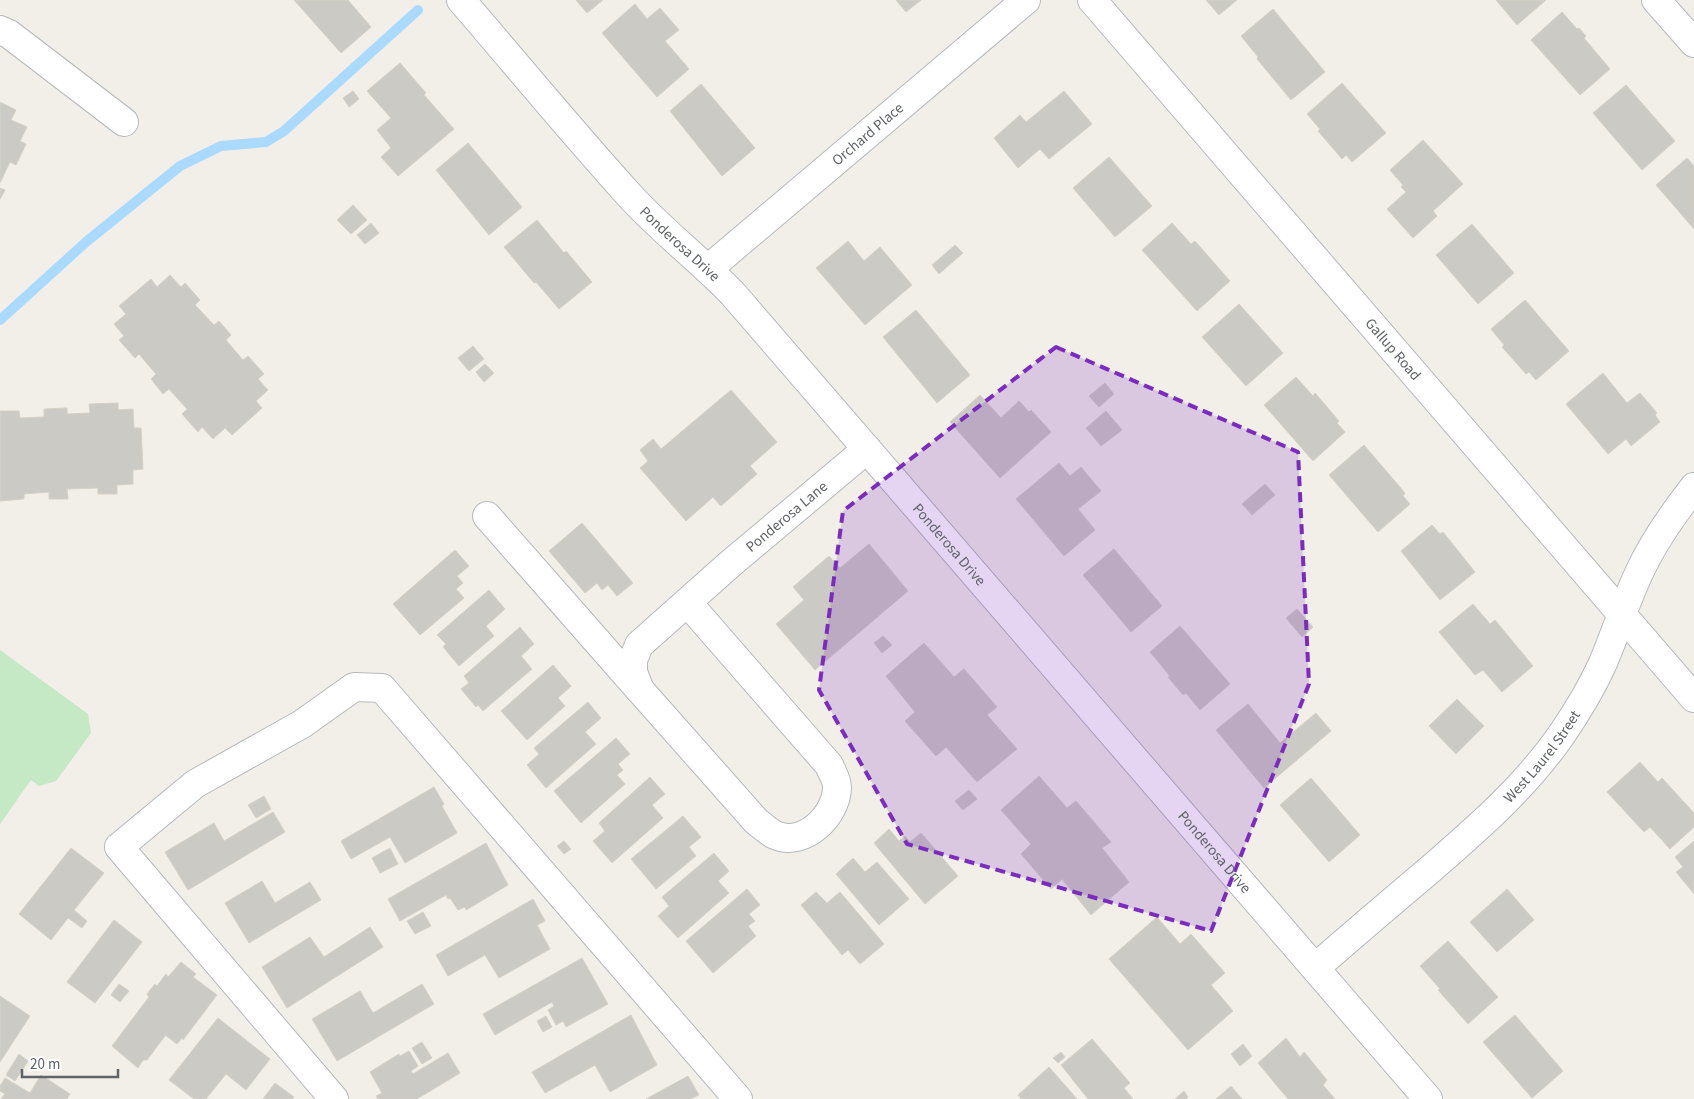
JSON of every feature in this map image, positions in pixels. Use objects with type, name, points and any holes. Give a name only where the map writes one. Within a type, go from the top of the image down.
[{"type":"street","name":"Ponderosa Drive","points":[[461,0],[631,198],[708,268],[733,294],[1428,1099]]},
{"type":"street","name":"Orchard Place","points":[[708,268],[1026,0]]},
{"type":"street","name":"Gallup Road","points":[[1092,0],[1694,698]]},
{"type":"street","points":[[1656,0],[1694,43]]},
{"type":"street","points":[[0,30],[9,34],[124,122]]},
{"type":"street","name":"Ponderosa Lane","points":[[640,690],[633,672],[632,660],[639,645],[867,449]]},
{"type":"street","name":"West Laurel Street","points":[[1315,968],[1486,821],[1514,794],[1539,765],[1583,701],[1601,666],[1639,573],[1673,514],[1694,487]]},
{"type":"street","points":[[487,516],[756,821],[776,835],[794,838],[808,833],[825,819],[835,803],[837,785],[829,765],[687,602]]},
{"type":"street","points":[[334,1099],[119,847],[195,784],[302,724],[354,687],[382,688],[738,1099]]},
{"type":"highlighted area","points":[[1056,347],[1298,452],[1309,684],[1211,931],[907,844],[819,690],[843,511]]},
{"type":"green space","points":[[0,650],[88,714],[91,733],[56,781],[39,786],[31,780],[0,824]]},
{"type":"building","points":[[294,0],[348,0],[371,27],[341,53]]},
{"type":"building","points":[[576,0],[603,0],[587,13]]},
{"type":"building","points":[[896,0],[921,0],[906,12]]},
{"type":"building","points":[[1206,0],[1237,0],[1219,15]]},
{"type":"building","points":[[1496,0],[1546,0],[1517,25]]},
{"type":"building","points":[[635,4],[647,19],[660,8],[679,30],[665,41],[689,69],[657,97],[602,33]]},
{"type":"building","points":[[1273,9],[1325,72],[1291,100],[1257,59],[1258,57],[1241,36]]},
{"type":"building","points":[[1562,12],[1586,36],[1584,38],[1610,69],[1580,95],[1531,40]]},
{"type":"building","points":[[400,63],[426,93],[424,95],[454,129],[398,176],[381,157],[391,148],[377,130],[391,118],[367,91]]},
{"type":"building","points":[[1342,83],[1386,133],[1352,162],[1346,155],[1342,159],[1318,131],[1320,129],[1307,114]]},
{"type":"building","points":[[701,84],[755,148],[722,176],[670,111]]},
{"type":"building","points":[[1626,85],[1675,141],[1642,170],[1593,113]]},
{"type":"building","points":[[353,91],[359,99],[349,107],[343,98]]},
{"type":"building","points":[[1064,91],[1092,124],[1049,159],[1040,149],[1018,168],[994,138],[1020,115],[1026,122]]},
{"type":"building","points":[[0,102],[16,110],[11,120],[27,127],[20,141],[26,144],[16,165],[10,162],[0,183]]},
{"type":"building","points":[[1423,140],[1463,184],[1433,211],[1437,216],[1413,238],[1387,209],[1406,192],[1401,187],[1403,185],[1390,170]]},
{"type":"building","points":[[468,143],[522,207],[489,235],[436,170]]},
{"type":"building","points":[[1109,157],[1152,206],[1115,237],[1073,188]]},
{"type":"building","points":[[1687,158],[1694,166],[1694,229],[1656,185]]},
{"type":"building","points":[[0,188],[5,190],[0,199]]},
{"type":"building","points":[[353,205],[367,220],[351,234],[337,220]]},
{"type":"building","points":[[537,220],[564,253],[566,251],[592,282],[559,309],[504,247]]},
{"type":"building","points":[[371,223],[379,233],[365,244],[357,235]]},
{"type":"building","points":[[1172,223],[1191,244],[1195,241],[1230,281],[1197,311],[1142,250]]},
{"type":"building","points":[[1472,224],[1514,273],[1478,304],[1436,255]]},
{"type":"building","points":[[848,241],[864,261],[880,247],[912,285],[865,325],[816,268]]},
{"type":"building","points":[[955,245],[963,253],[939,274],[932,265]]},
{"type":"building","points":[[170,275],[181,287],[185,283],[200,300],[195,305],[214,325],[219,321],[231,335],[226,340],[243,360],[248,356],[264,374],[258,379],[268,390],[256,401],[262,408],[232,435],[225,428],[213,439],[202,427],[198,432],[182,414],[187,409],[169,389],[163,394],[151,379],[156,374],[139,354],[135,358],[119,340],[124,336],[114,324],[126,314],[119,306],[151,279],[157,287]]},
{"type":"building","points":[[1525,300],[1569,351],[1536,380],[1529,372],[1526,374],[1502,347],[1504,345],[1491,329]]},
{"type":"building","points":[[1239,304],[1283,353],[1246,386],[1202,337]]},
{"type":"building","points":[[916,310],[970,375],[937,403],[883,337]]},
{"type":"building","points":[[473,346],[484,359],[469,371],[458,358]]},
{"type":"building","points":[[485,364],[494,373],[484,382],[476,372]]},
{"type":"building","points":[[1603,373],[1627,403],[1640,393],[1657,413],[1655,415],[1660,422],[1631,446],[1626,439],[1608,454],[1566,404]]},
{"type":"building","points":[[1296,377],[1313,396],[1315,393],[1339,421],[1337,423],[1345,432],[1313,461],[1264,405]]},
{"type":"building","points":[[1105,383],[1114,394],[1099,407],[1089,396]]},
{"type":"building","points":[[731,390],[777,442],[750,466],[757,474],[721,506],[713,497],[686,521],[640,468],[648,461],[640,450],[653,439],[661,449]]},
{"type":"building","points":[[980,395],[1001,418],[1019,401],[1029,412],[1031,410],[1051,432],[1000,478],[950,422]]},
{"type":"building","points":[[118,403],[118,410],[133,409],[134,428],[141,428],[143,469],[133,470],[133,484],[117,485],[117,494],[98,494],[98,488],[67,489],[68,499],[49,499],[49,492],[24,494],[24,499],[0,501],[0,411],[19,411],[20,418],[44,417],[44,409],[67,408],[67,414],[90,413],[89,404]]},
{"type":"building","points":[[1106,411],[1122,430],[1101,446],[1086,428]]},
{"type":"building","points":[[1364,445],[1405,493],[1403,496],[1410,504],[1378,532],[1329,475]]},
{"type":"building","points":[[1059,463],[1070,476],[1081,467],[1101,491],[1078,509],[1095,530],[1064,556],[1016,499]]},
{"type":"building","points":[[1265,484],[1275,495],[1252,515],[1242,504]]},
{"type":"building","points":[[582,523],[633,583],[617,596],[608,585],[602,590],[597,583],[585,593],[549,551]]},
{"type":"building","points":[[1432,525],[1440,534],[1443,532],[1475,572],[1440,600],[1401,551]]},
{"type":"building","points":[[869,544],[908,591],[815,670],[776,624],[804,600],[793,587],[829,556],[840,568]]},
{"type":"building","points":[[1114,549],[1162,606],[1131,632],[1083,575]]},
{"type":"building","points":[[455,550],[469,566],[457,576],[463,583],[456,589],[464,598],[420,635],[393,604]]},
{"type":"building","points":[[489,590],[505,609],[486,626],[494,636],[459,666],[443,647],[446,644],[437,635]]},
{"type":"building","points":[[1473,604],[1490,624],[1495,620],[1533,666],[1502,692],[1483,670],[1475,675],[1439,632]]},
{"type":"building","points":[[1297,609],[1313,627],[1302,637],[1286,618]]},
{"type":"building","points":[[1180,626],[1230,684],[1200,710],[1186,693],[1183,695],[1150,652]]},
{"type":"building","points":[[520,627],[534,644],[521,656],[532,669],[483,711],[478,705],[476,707],[461,689],[469,683],[464,676]]},
{"type":"building","points":[[883,636],[892,645],[882,653],[874,643]]},
{"type":"building","points":[[924,643],[954,677],[964,669],[997,707],[987,715],[1017,749],[977,782],[946,747],[936,756],[905,721],[915,712],[886,676]]},
{"type":"building","points":[[553,665],[571,686],[558,698],[565,706],[527,740],[501,711]]},
{"type":"building","points":[[1457,699],[1484,726],[1456,754],[1429,726]]},
{"type":"building","points":[[588,702],[601,718],[585,732],[596,744],[546,788],[527,765],[539,754],[534,748]]},
{"type":"building","points":[[1248,704],[1280,743],[1316,713],[1331,731],[1264,788],[1216,730]]},
{"type":"building","points":[[616,738],[630,754],[618,764],[623,770],[617,775],[625,784],[581,823],[554,791]]},
{"type":"building","points":[[1640,762],[1658,782],[1662,778],[1694,813],[1694,827],[1670,849],[1650,827],[1644,832],[1607,792]]},
{"type":"building","points":[[1039,776],[1067,808],[1076,801],[1111,842],[1102,848],[1129,882],[1091,915],[1062,879],[1051,889],[1021,854],[1031,844],[1001,810]]},
{"type":"building","points":[[650,777],[665,794],[652,805],[663,818],[612,863],[593,841],[605,831],[599,823]]},
{"type":"building","points":[[1311,778],[1360,835],[1329,862],[1280,805]]},
{"type":"building","points":[[434,787],[457,833],[405,863],[390,837],[351,859],[341,841]]},
{"type":"building","points":[[969,790],[977,799],[963,810],[955,801]]},
{"type":"building","points":[[264,796],[271,809],[256,818],[248,805]]},
{"type":"building","points":[[273,812],[285,832],[188,890],[165,852],[214,823],[224,841]]},
{"type":"building","points":[[683,816],[701,837],[689,847],[696,856],[656,889],[631,859]]},
{"type":"building","points":[[889,829],[899,841],[905,836],[910,842],[921,833],[958,876],[925,904],[874,843]]},
{"type":"building","points":[[564,841],[571,849],[564,854],[557,846]]},
{"type":"building","points":[[1694,841],[1694,894],[1676,872],[1683,867],[1675,857]]},
{"type":"building","points":[[486,843],[508,885],[466,910],[465,907],[458,910],[446,895],[400,921],[388,899]]},
{"type":"building","points":[[71,848],[104,873],[74,910],[87,921],[82,928],[68,918],[51,940],[19,914]]},
{"type":"building","points":[[390,848],[398,864],[380,873],[372,858]]},
{"type":"building","points":[[714,853],[729,871],[718,881],[729,893],[678,938],[658,916],[669,906],[662,897]]},
{"type":"building","points":[[853,858],[865,872],[877,862],[909,899],[879,925],[836,874]]},
{"type":"building","points":[[262,881],[275,903],[310,882],[321,900],[249,943],[225,903]]},
{"type":"building","points":[[747,889],[760,905],[749,914],[755,921],[748,926],[756,936],[713,973],[686,941]]},
{"type":"building","points":[[1507,889],[1534,920],[1497,952],[1470,922]]},
{"type":"building","points":[[816,892],[827,903],[840,892],[884,944],[860,964],[848,950],[842,955],[801,905]]},
{"type":"building","points":[[533,899],[545,921],[537,925],[550,949],[499,978],[485,955],[448,976],[436,955]]},
{"type":"building","points":[[423,912],[431,926],[415,934],[407,921]]},
{"type":"building","points":[[1157,917],[1180,944],[1191,934],[1225,973],[1211,985],[1233,1011],[1188,1050],[1109,959]]},
{"type":"building","points":[[114,920],[142,942],[95,1003],[67,982]]},
{"type":"building","points":[[370,927],[383,947],[287,1008],[262,967],[310,937],[324,957]]},
{"type":"building","points":[[1448,941],[1498,997],[1468,1024],[1420,966]]},
{"type":"building","points":[[582,958],[608,1004],[566,1027],[563,1021],[556,1025],[548,1010],[554,1006],[552,1002],[495,1035],[483,1014]]},
{"type":"building","points":[[181,962],[196,974],[193,977],[217,995],[183,1040],[182,1038],[177,1044],[164,1034],[165,1036],[147,1060],[143,1060],[138,1068],[112,1046],[149,997],[147,994],[155,984],[157,986],[166,974],[168,977]]},
{"type":"building","points":[[119,984],[129,991],[120,1002],[111,995]]},
{"type":"building","points":[[422,984],[434,1004],[337,1061],[312,1019],[360,991],[373,1013]]},
{"type":"building","points":[[0,996],[30,1016],[0,1062]]},
{"type":"building","points":[[631,1015],[657,1065],[610,1092],[595,1065],[545,1093],[532,1072]]},
{"type":"building","points":[[1515,1015],[1563,1071],[1532,1098],[1483,1042]]},
{"type":"building","points":[[546,1016],[552,1027],[543,1032],[537,1021]]},
{"type":"building","points":[[218,1018],[270,1059],[246,1090],[226,1074],[206,1099],[194,1099],[169,1080]]},
{"type":"building","points":[[1286,1038],[1300,1057],[1304,1052],[1327,1080],[1323,1085],[1335,1099],[1288,1099],[1258,1063]]},
{"type":"building","points":[[1092,1039],[1130,1083],[1124,1088],[1133,1099],[1088,1099],[1061,1065]]},
{"type":"building","points":[[422,1042],[432,1058],[422,1064],[412,1048]]},
{"type":"building","points":[[1243,1044],[1252,1056],[1240,1066],[1231,1054]]},
{"type":"building","points":[[409,1051],[418,1066],[411,1071],[413,1074],[448,1053],[460,1073],[417,1099],[378,1099],[376,1096],[382,1093],[370,1072],[399,1054],[400,1056]]},
{"type":"building","points":[[1061,1052],[1065,1057],[1058,1063],[1053,1058]]},
{"type":"building","points":[[19,1054],[28,1061],[15,1081],[6,1075]]},
{"type":"building","points":[[1049,1067],[1077,1099],[1021,1099],[1018,1095]]},
{"type":"building","points":[[41,1075],[70,1094],[67,1099],[1,1099],[5,1094],[0,1091],[0,1086],[5,1078],[30,1093]]},
{"type":"building","points":[[688,1076],[699,1095],[691,1099],[646,1099]]},
{"type":"building","points":[[275,1083],[294,1097],[292,1099],[263,1099]]},
{"type":"building","points":[[1231,1086],[1242,1099],[1216,1099]]},
{"type":"building","points":[[1184,1091],[1188,1097],[1186,1099],[1175,1099]]},
{"type":"waterway","points":[[0,320],[86,242],[180,166],[221,146],[266,142],[284,131],[418,10]]}]
